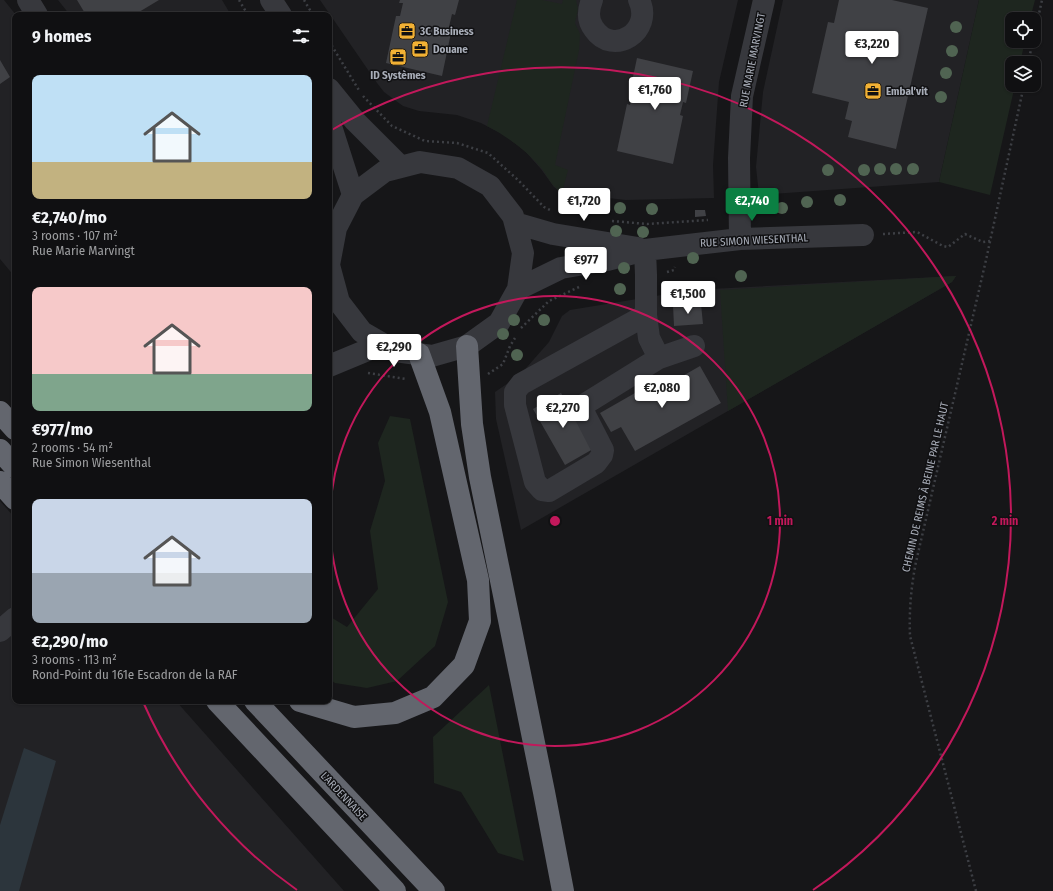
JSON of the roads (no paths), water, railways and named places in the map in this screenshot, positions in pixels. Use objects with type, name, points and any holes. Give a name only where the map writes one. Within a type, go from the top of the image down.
[{"type":"highway","points":[[467,346],[472,424],[480,476],[563,891]]},
{"type":"highway","points":[[310,704],[354,717],[395,713],[433,697],[464,664],[480,621],[478,580],[440,412],[419,354]]},
{"type":"highway","points":[[0,412],[12,426]]},
{"type":"highway","points":[[0,450],[12,464]]},
{"type":"highway","points":[[0,482],[12,496]]},
{"type":"highway","points":[[220,704],[395,891]]},
{"type":"highway","name":"L'ARDENNAISE","points":[[259,704],[434,891]]},
{"type":"street","points":[[28,0],[35,12]]},
{"type":"street","points":[[272,0],[278,12]]},
{"type":"street","points":[[592,0],[589,7],[591,25],[603,38],[612,41],[630,37],[637,31],[641,24],[643,14],[640,0]]},
{"type":"street","name":"RUE MARIE MARVINGT","points":[[741,229],[739,158],[742,96],[764,0]]},
{"type":"street","points":[[332,93],[355,121],[401,166]]},
{"type":"street","points":[[332,129],[353,194]]},
{"type":"street","points":[[332,249],[336,228],[353,194],[385,171],[420,162],[458,168],[490,186],[513,216],[523,253],[518,289],[499,323],[467,346],[432,356],[396,352],[362,332],[332,293]]},
{"type":"street","name":"RUE SIMON WIESENTHAL","points":[[515,223],[553,234],[645,250]]},
{"type":"street","name":"RUE SIMON WIESENTHAL","points":[[518,289],[561,268],[607,260],[741,229],[863,235]]},
{"type":"street","points":[[645,250],[646,315],[649,338],[658,358]]},
{"type":"street","points":[[646,315],[521,384],[515,392],[515,405],[534,482],[542,490],[550,491],[596,463],[602,455],[603,450],[583,411],[585,404],[658,358],[694,346]]},
{"type":"street","points":[[332,365],[382,344]]},
{"type":"street","points":[[0,631],[12,621]]},
{"type":"place","name":"3C Business","points":[[407,31]]},
{"type":"place","name":"Douane","points":[[420,49]]},
{"type":"place","name":"ID Systèmes","points":[[398,57]]},
{"type":"place","name":"Embal’vit","points":[[873,91]]}]
